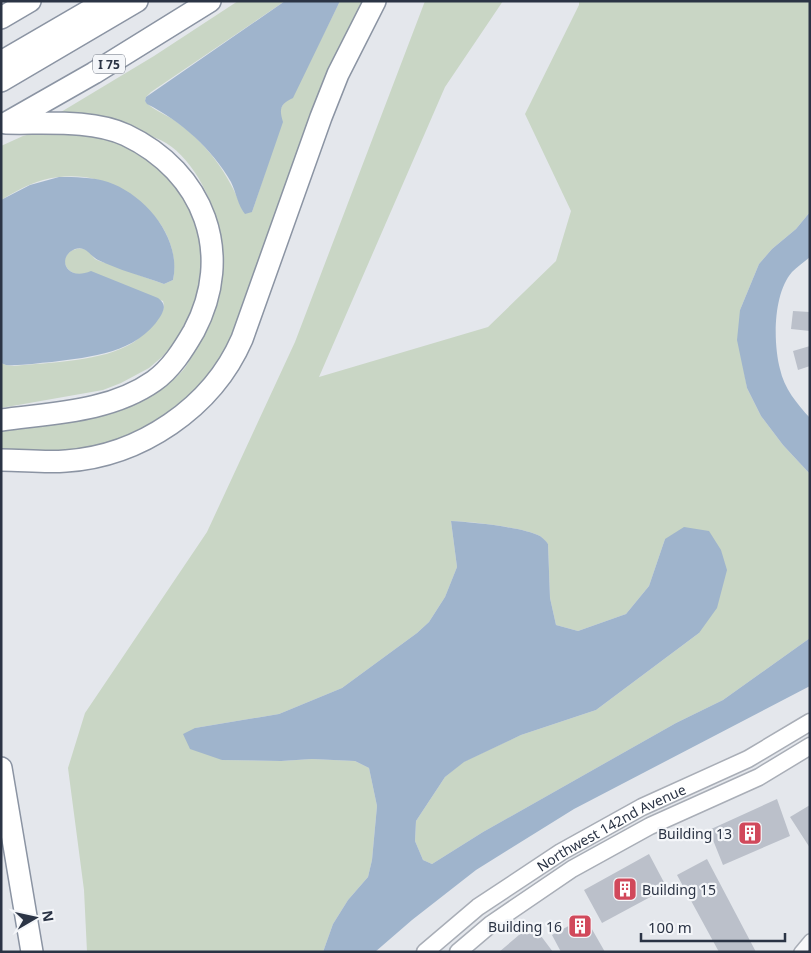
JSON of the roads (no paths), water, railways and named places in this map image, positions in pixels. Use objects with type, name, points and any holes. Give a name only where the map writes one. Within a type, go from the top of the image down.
[{"type":"highway","points":[[1,18],[30,1]]},
{"type":"highway","points":[[1,62],[106,1]]},
{"type":"highway","points":[[1,81],[137,1]]},
{"type":"highway","name":"I 75","points":[[4,124],[210,1]]},
{"type":"highway","points":[[1,460],[66,461],[118,451],[148,438],[178,419],[216,382],[228,367],[239,346],[321,116],[338,74],[375,1]]},
{"type":"highway","points":[[1,420],[99,405],[127,396],[154,381],[179,355],[196,326],[207,298],[212,263],[209,232],[199,202],[192,190],[170,164],[144,145],[125,135],[90,125],[4,124]]},
{"type":"highway","points":[[1,768],[32,952]]},
{"type":"street","name":"Northwest 142nd Avenue","points":[[425,952],[478,907],[561,852],[642,807],[748,759],[810,722]]},
{"type":"street","name":"Northwest 142nd Avenue","points":[[458,952],[491,924],[572,869],[650,826],[759,777],[810,746]]},
{"type":"street","points":[[800,952],[810,940]]},
{"type":"water","points":[[285,1],[340,1],[293,98],[285,102],[282,107],[283,122],[252,212],[245,214],[231,182],[215,158],[184,127],[145,101],[146,97]]},
{"type":"water","points":[[59,177],[90,178],[108,182],[122,188],[148,208],[158,220],[172,249],[173,280],[164,284],[106,264],[82,248],[75,249],[66,257],[66,267],[70,271],[82,274],[91,271],[158,298],[164,307],[163,312],[150,329],[139,339],[112,351],[67,360],[6,365],[1,363],[1,200],[30,185]]},
{"type":"water","points":[[810,212],[810,257],[792,272],[781,293],[776,319],[776,346],[785,383],[796,401],[810,418],[810,474],[783,445],[761,416],[747,388],[737,340],[740,310],[759,264],[772,249],[796,229]]},
{"type":"water","points":[[451,521],[509,528],[540,536],[548,544],[550,598],[556,625],[578,631],[626,614],[649,586],[665,539],[684,527],[709,531],[721,550],[727,570],[717,608],[699,633],[596,710],[521,735],[464,762],[445,777],[416,821],[415,841],[423,860],[432,864],[483,832],[676,723],[723,700],[810,638],[810,686],[574,809],[476,870],[412,920],[375,952],[323,952],[333,924],[348,900],[368,877],[372,860],[377,806],[369,768],[355,761],[312,759],[281,761],[222,760],[190,749],[183,734],[195,728],[279,714],[342,688],[417,633],[429,622],[445,597],[457,567]]},
{"type":"place","name":"Building 13","points":[[750,833]]},
{"type":"place","name":"Building 15","points":[[625,889]]},
{"type":"place","name":"Building 16","points":[[580,926]]}]
